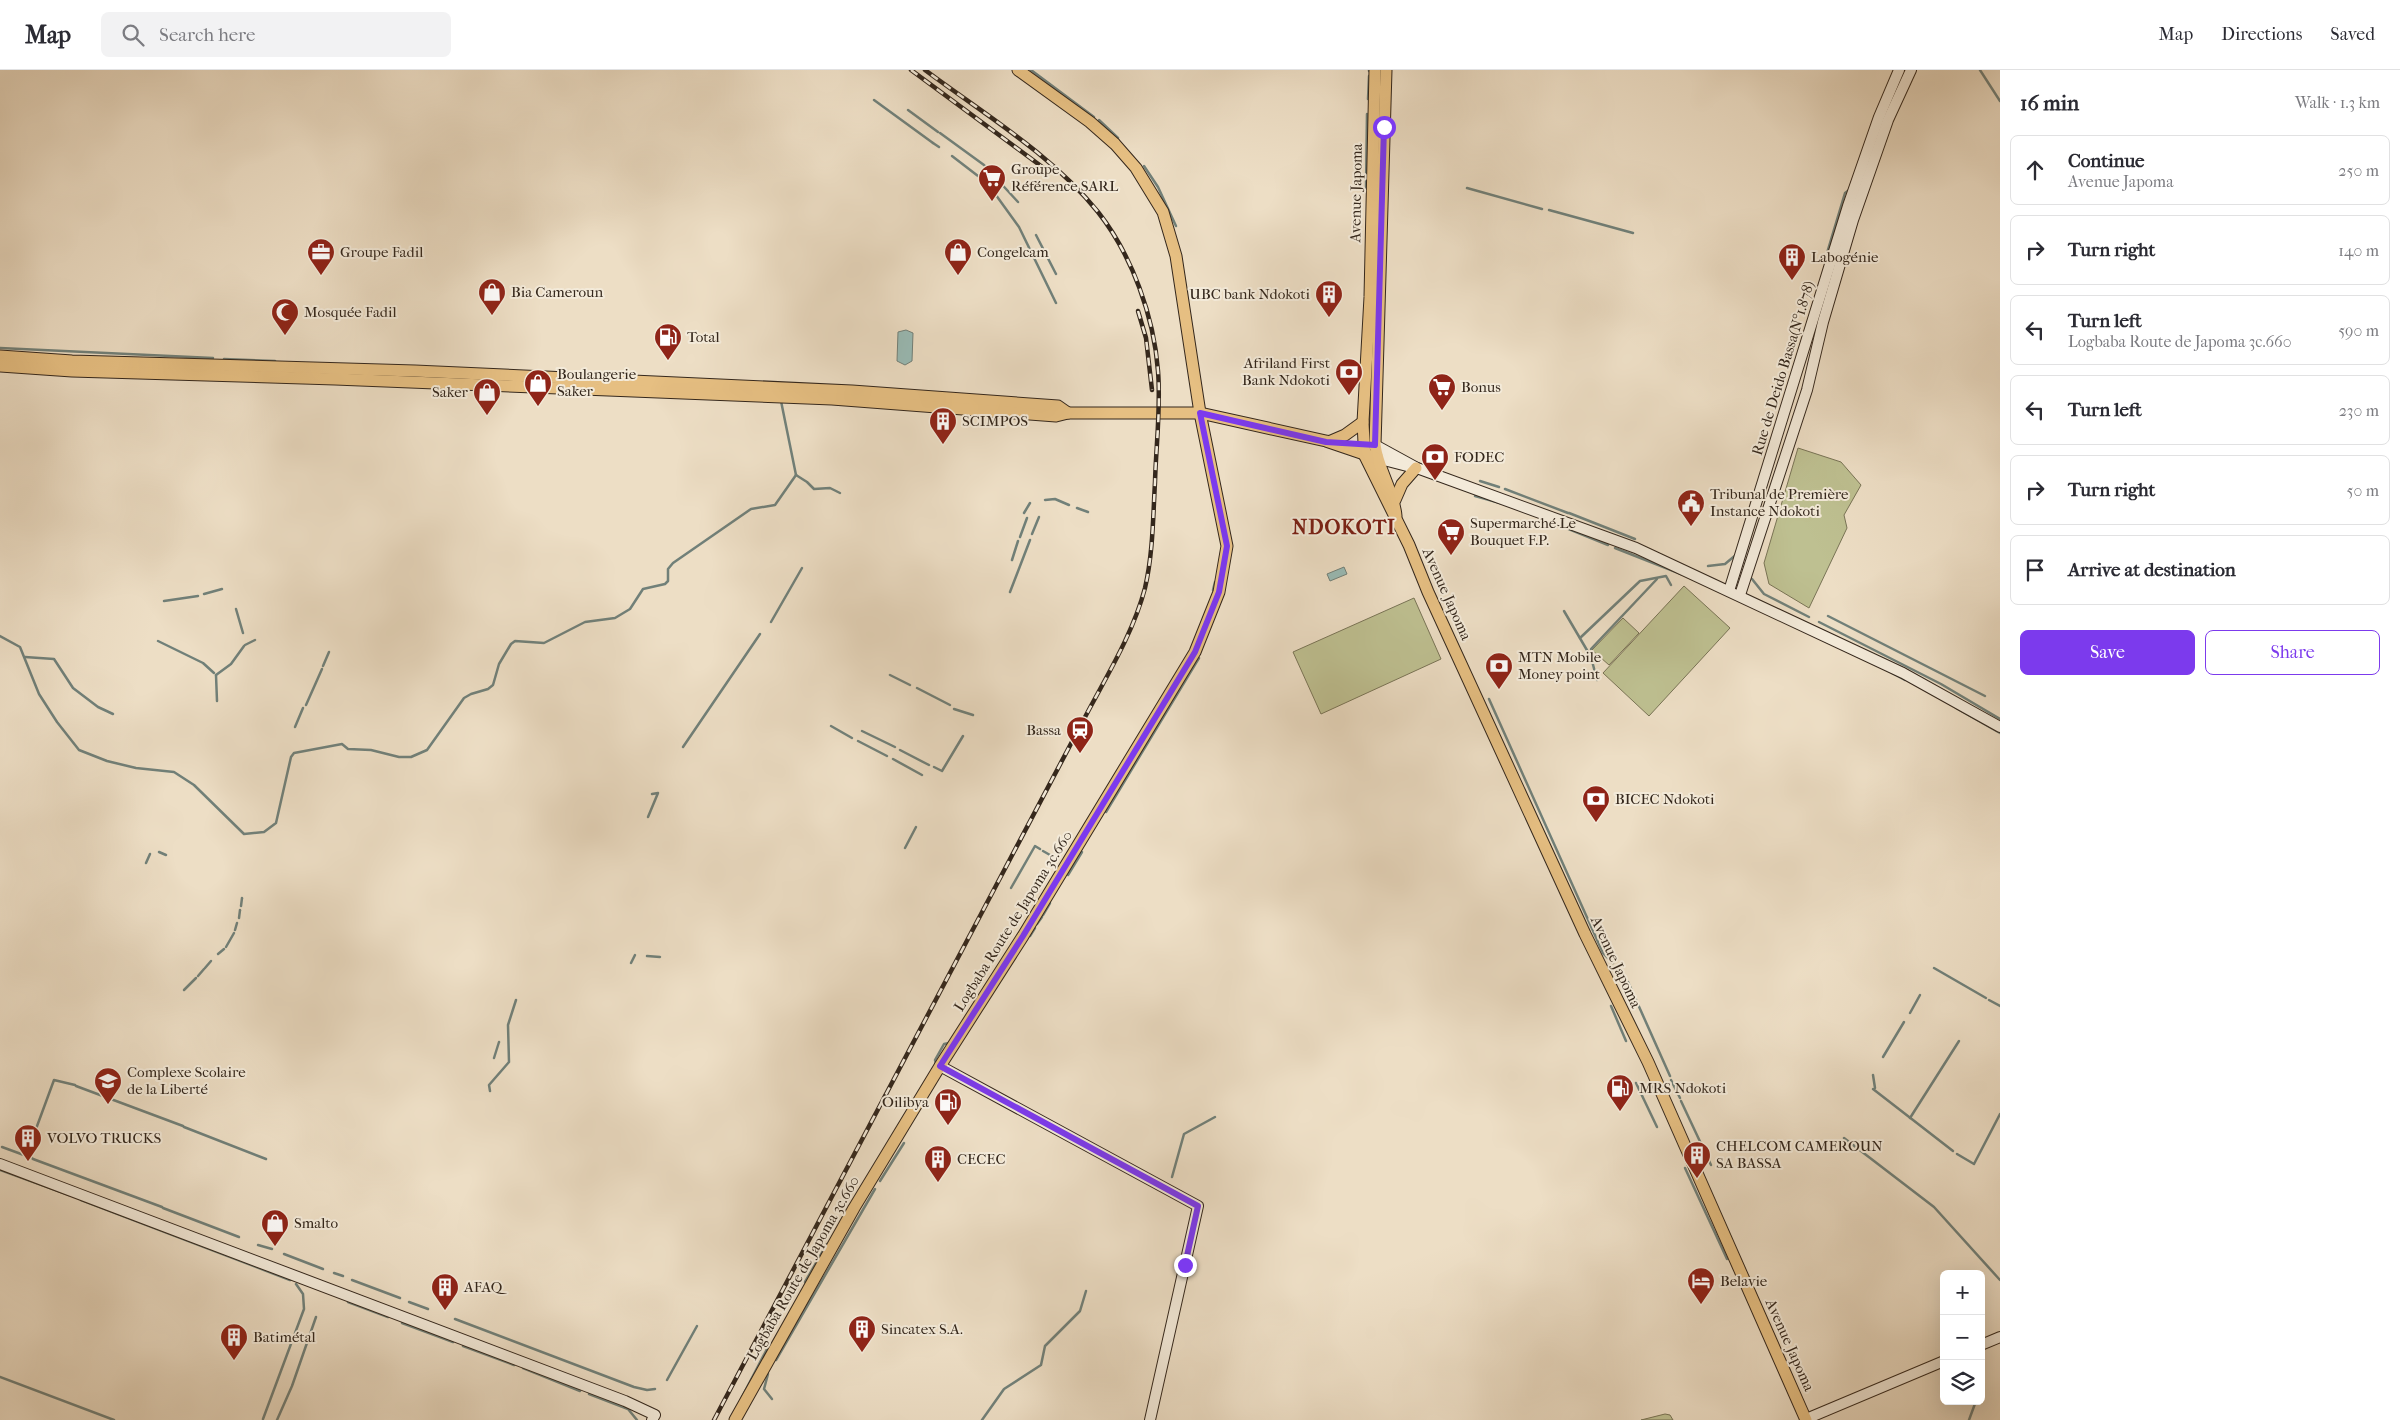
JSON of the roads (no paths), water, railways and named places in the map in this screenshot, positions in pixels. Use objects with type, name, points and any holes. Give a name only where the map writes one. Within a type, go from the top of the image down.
[{"type":"main road","name":"Logbaba Route de Japoma 3c.660","points":[[735,1420],[854,1208],[940,1066],[1023,936],[1195,652],[1216,600],[1227,546],[1200,413],[1176,256],[1163,212],[1136,168],[1115,144],[1090,122],[1018,70]]},
{"type":"main road","name":"Avenue Japoma","points":[[1374,70],[1370,297],[1363,422],[1371,457],[1387,504],[1396,518],[1585,934],[1648,1062],[1806,1420]]},
{"type":"main road","name":"Avenue Japoma","points":[[1369,444],[1386,70]]},
{"type":"main road","name":"Rue de Deido Bassa(N°1.878)","points":[[1729,591],[1848,206],[1879,117],[1899,70]]},
{"type":"main road","points":[[1740,595],[1807,390],[1823,322],[1854,220],[1888,120],[1910,70]]},
{"type":"main road","points":[[0,356],[72,366]]},
{"type":"main road","points":[[0,366],[168,369],[832,395],[971,406],[1056,416],[1068,413],[1200,413],[1328,442],[1371,457],[1416,468],[1636,548],[1740,595],[1903,673],[2000,727]]},
{"type":"main road","points":[[1328,442],[1345,435],[1363,422]]},
{"type":"main road","points":[[1328,442],[1369,444],[1416,468]]},
{"type":"main road","name":"Avenue Japoma","points":[[1371,457],[1395,500],[1396,518]]},
{"type":"main road","points":[[1395,500],[1402,484],[1416,468]]},
{"type":"main road","points":[[940,1066],[1198,1206],[1150,1420]]},
{"type":"main road","points":[[0,1164],[625,1401],[655,1415],[652,1420]]},
{"type":"main road","points":[[1985,1343],[2000,1337]]},
{"type":"main road","points":[[1806,1420],[1940,1363]]},
{"type":"water","points":[[906,330],[913,333],[912,361],[905,365],[897,361],[898,332]]},
{"type":"water","points":[[1344,567],[1347,574],[1330,581],[1327,574]]},
{"type":"waterway","points":[[1031,70],[1094,117]]},
{"type":"waterway","points":[[1980,70],[2000,101]]},
{"type":"waterway","points":[[1368,99],[1369,76]]},
{"type":"waterway","points":[[874,100],[933,143]]},
{"type":"waterway","points":[[908,110],[938,132]]},
{"type":"waterway","points":[[1366,188],[1367,114]]},
{"type":"waterway","points":[[1099,120],[1118,138]]},
{"type":"waterway","points":[[940,133],[984,165],[1018,202]]},
{"type":"waterway","points":[[933,143],[939,147]]},
{"type":"waterway","points":[[952,156],[978,176]]},
{"type":"waterway","points":[[1144,166],[1158,187],[1176,226]]},
{"type":"waterway","points":[[1467,188],[1542,209]]},
{"type":"waterway","points":[[1830,256],[1827,253],[1845,193],[1849,190]]},
{"type":"waterway","points":[[993,191],[1019,227],[1056,303]]},
{"type":"waterway","points":[[1549,210],[1633,233]]},
{"type":"waterway","points":[[1036,235],[1056,274]]},
{"type":"waterway","points":[[0,348],[213,358]]},
{"type":"waterway","points":[[224,359],[275,361]]},
{"type":"waterway","points":[[781,401],[796,475]]},
{"type":"waterway","points":[[796,475],[814,489],[830,488],[840,493]]},
{"type":"waterway","points":[[0,636],[20,647],[39,694],[57,722],[79,750],[107,761],[136,768],[174,772],[194,785],[244,834],[264,832],[276,823],[291,757],[294,753],[342,744],[348,749],[371,750],[399,757],[411,757],[427,750],[464,698],[488,689],[493,685],[499,664],[511,644],[515,641],[544,643],[585,622],[615,618],[630,609],[643,589],[665,584],[668,581],[668,569],[673,563],[751,509],[775,505],[796,475]]},
{"type":"waterway","points":[[1480,481],[1499,487]]},
{"type":"waterway","points":[[1505,489],[1568,513]]},
{"type":"waterway","points":[[1475,496],[1500,503]]},
{"type":"waterway","points":[[1045,500],[1055,499],[1069,505]]},
{"type":"waterway","points":[[1024,513],[1030,503]]},
{"type":"waterway","points":[[1077,508],[1088,512]]},
{"type":"waterway","points":[[1569,513],[1635,539]]},
{"type":"waterway","points":[[1032,534],[1039,517]]},
{"type":"waterway","points":[[1020,537],[1027,518]]},
{"type":"waterway","points":[[1549,521],[1608,545]]},
{"type":"waterway","points":[[1010,592],[1030,540]]},
{"type":"waterway","points":[[1012,560],[1018,541]]},
{"type":"waterway","points":[[1615,548],[1681,574]]},
{"type":"waterway","points":[[1708,566],[1725,564],[1737,554]]},
{"type":"waterway","points":[[771,622],[802,568]]},
{"type":"waterway","points":[[1580,638],[1640,581],[1666,576],[1671,585]]},
{"type":"waterway","points":[[1591,649],[1657,579]]},
{"type":"waterway","points":[[1752,579],[1764,594],[1809,617]]},
{"type":"waterway","points":[[1213,590],[1215,582]]},
{"type":"waterway","points":[[204,594],[222,589]]},
{"type":"waterway","points":[[164,601],[198,596]]},
{"type":"waterway","points":[[236,609],[243,633]]},
{"type":"waterway","points":[[1564,611],[1591,657],[1597,680]]},
{"type":"waterway","points":[[1828,616],[1985,696]]},
{"type":"waterway","points":[[1819,622],[1941,684],[2000,719]]},
{"type":"waterway","points":[[683,747],[760,634]]},
{"type":"waterway","points":[[245,645],[255,640]]},
{"type":"waterway","points":[[158,641],[203,663],[214,673]]},
{"type":"waterway","points":[[216,675],[231,664],[244,646]]},
{"type":"waterway","points":[[323,666],[329,652]]},
{"type":"waterway","points":[[25,657],[54,659],[73,688],[98,707],[113,714]]},
{"type":"waterway","points":[[1106,812],[1199,658]]},
{"type":"waterway","points":[[306,705],[322,669]]},
{"type":"waterway","points":[[1892,673],[1905,680]]},
{"type":"waterway","points":[[216,675],[217,701]]},
{"type":"waterway","points":[[890,675],[910,685]]},
{"type":"waterway","points":[[917,688],[950,705]]},
{"type":"waterway","points":[[1489,699],[1603,953],[1613,963]]},
{"type":"waterway","points":[[295,727],[303,708]]},
{"type":"waterway","points":[[1956,708],[2000,733]]},
{"type":"waterway","points":[[954,709],[973,715]]},
{"type":"waterway","points":[[831,726],[852,738]]},
{"type":"waterway","points":[[862,731],[895,747]]},
{"type":"waterway","points":[[934,767],[942,771],[963,736]]},
{"type":"waterway","points":[[858,741],[887,756]]},
{"type":"waterway","points":[[900,750],[929,765]]},
{"type":"waterway","points":[[893,759],[922,775]]},
{"type":"waterway","points":[[648,817],[658,793],[652,794]]},
{"type":"waterway","points":[[905,848],[916,827]]},
{"type":"waterway","points":[[1011,888],[1035,846],[1040,849]]},
{"type":"waterway","points":[[1043,851],[1050,855]]},
{"type":"waterway","points":[[159,852],[166,855]]},
{"type":"waterway","points":[[1068,875],[1082,852]]},
{"type":"waterway","points":[[146,863],[150,854]]},
{"type":"waterway","points":[[241,906],[242,898]]},
{"type":"waterway","points":[[1043,915],[1050,903]]},
{"type":"waterway","points":[[239,918],[240,910]]},
{"type":"waterway","points":[[1037,924],[1042,917]]},
{"type":"waterway","points":[[235,930],[237,923]]},
{"type":"waterway","points":[[1030,936],[1035,928]]},
{"type":"waterway","points":[[226,947],[234,933]]},
{"type":"waterway","points":[[218,954],[224,949]]},
{"type":"waterway","points":[[631,963],[635,955]]},
{"type":"waterway","points":[[647,956],[660,957]]},
{"type":"waterway","points":[[205,968],[211,961]]},
{"type":"waterway","points":[[1934,968],[1986,998]]},
{"type":"waterway","points":[[198,976],[204,969]]},
{"type":"waterway","points":[[184,990],[196,978]]},
{"type":"waterway","points":[[1628,982],[1670,1076]]},
{"type":"waterway","points":[[1910,1013],[1920,995]]},
{"type":"waterway","points":[[490,1091],[489,1085],[509,1062],[508,1025],[516,1000]]},
{"type":"waterway","points":[[1989,1000],[2000,1006]]},
{"type":"waterway","points":[[1611,1006],[1626,1041]]},
{"type":"waterway","points":[[1883,1057],[1904,1022]]},
{"type":"waterway","points":[[1910,1118],[1959,1041]]},
{"type":"waterway","points":[[494,1058],[499,1042]]},
{"type":"waterway","points":[[936,1064],[935,1060],[944,1044],[949,1043]]},
{"type":"waterway","points":[[1873,1075],[1875,1088]]},
{"type":"waterway","points":[[26,1156],[54,1080],[75,1085]]},
{"type":"waterway","points":[[1671,1080],[1680,1098]]},
{"type":"waterway","points":[[1636,1083],[1657,1127]]},
{"type":"waterway","points":[[76,1086],[183,1126]]},
{"type":"waterway","points":[[1873,1089],[1953,1151]]},
{"type":"waterway","points":[[1681,1101],[1711,1165]]},
{"type":"waterway","points":[[1957,1154],[1974,1164],[2000,1114]]},
{"type":"waterway","points":[[1172,1177],[1184,1134],[1215,1117]]},
{"type":"waterway","points":[[184,1127],[266,1159]]},
{"type":"waterway","points":[[1844,1138],[1934,1207],[2000,1280]]},
{"type":"waterway","points":[[880,1181],[904,1143]]},
{"type":"waterway","points":[[2,1147],[32,1158]]},
{"type":"waterway","points":[[33,1159],[162,1207]]},
{"type":"waterway","points":[[1685,1168],[1727,1259]]},
{"type":"waterway","points":[[0,1170],[69,1195]]},
{"type":"waterway","points":[[776,1360],[875,1189]]},
{"type":"waterway","points":[[81,1200],[290,1280]]},
{"type":"waterway","points":[[163,1208],[239,1237]]},
{"type":"waterway","points":[[805,1282],[827,1244]]},
{"type":"waterway","points":[[258,1245],[272,1249]]},
{"type":"waterway","points":[[284,1254],[323,1269]]},
{"type":"waterway","points":[[334,1273],[343,1276]]},
{"type":"waterway","points":[[352,1280],[400,1298]]},
{"type":"waterway","points":[[263,1419],[304,1309],[303,1294],[296,1284]]},
{"type":"waterway","points":[[982,1420],[1004,1389],[1041,1365],[1045,1346],[1080,1311],[1086,1291]]},
{"type":"waterway","points":[[348,1302],[388,1317]]},
{"type":"waterway","points":[[409,1302],[428,1309]]},
{"type":"waterway","points":[[277,1420],[292,1386],[316,1317]]},
{"type":"waterway","points":[[455,1319],[634,1387],[647,1390],[655,1389]]},
{"type":"waterway","points":[[402,1323],[453,1342]]},
{"type":"waterway","points":[[667,1380],[697,1326]]},
{"type":"waterway","points":[[463,1346],[514,1365]]},
{"type":"waterway","points":[[742,1397],[767,1349]]},
{"type":"waterway","points":[[523,1368],[580,1391]]},
{"type":"waterway","points":[[768,1374],[764,1389],[772,1399]]},
{"type":"waterway","points":[[0,1377],[114,1420]]},
{"type":"waterway","points":[[589,1394],[628,1409],[637,1420]]},
{"type":"waterway","points":[[1969,1420],[1975,1405]]},
{"type":"railway","points":[[911,70],[1045,169]]},
{"type":"railway","points":[[714,1420],[1118,655],[1134,622],[1148,575],[1153,522],[1159,385],[1152,329],[1131,267],[1110,229],[1079,191],[1038,153],[925,70]]},
{"type":"railway","points":[[1138,311],[1146,338],[1152,390]]},
{"type":"place","name":"Groupe Référence SARL","points":[[992,202]]},
{"type":"place","name":"Groupe Fadil","points":[[321,276]]},
{"type":"place","name":"Congelcam","points":[[958,276]]},
{"type":"place","name":"Labogénie","points":[[1792,281]]},
{"type":"place","name":"Bia Cameroun","points":[[492,316]]},
{"type":"place","name":"UBC bank Ndokoti","points":[[1329,318]]},
{"type":"place","name":"Mosquée Fadil","points":[[285,336]]},
{"type":"place","name":"Total","points":[[668,361]]},
{"type":"place","name":"Afriland First Bank Ndokoti","points":[[1349,396]]},
{"type":"place","name":"Boulangerie Saker","points":[[538,407]]},
{"type":"place","name":"Bonus","points":[[1442,411]]},
{"type":"place","name":"Saker","points":[[487,416]]},
{"type":"place","name":"SCIMPOS","points":[[943,445]]},
{"type":"place","name":"FODEC","points":[[1435,481]]},
{"type":"place","name":"Tribunal de Première Instance Ndokoti","points":[[1691,527]]},
{"type":"place","name":"Supermarché Le Bouquet F.P.","points":[[1451,556]]},
{"type":"place","name":"MTN Mobile Money point","points":[[1499,690]]},
{"type":"place","name":"Bassa","points":[[1080,754]]},
{"type":"place","name":"BICEC Ndokoti","points":[[1596,823]]},
{"type":"place","name":"Complexe Scolaire de la Liberté","points":[[108,1105]]},
{"type":"place","name":"MRS Ndokoti","points":[[1620,1112]]},
{"type":"place","name":"Oilibya","points":[[948,1126]]},
{"type":"place","name":"VOLVO TRUCKS","points":[[28,1162]]},
{"type":"place","name":"CHELCOM CAMEROUN SA BASSA","points":[[1697,1179]]},
{"type":"place","name":"CECEC","points":[[938,1183]]},
{"type":"place","name":"Smalto","points":[[275,1247]]},
{"type":"place","name":"Belavie","points":[[1701,1305]]},
{"type":"place","name":"AFAQ","points":[[445,1311]]},
{"type":"place","name":"Sincatex S.A.","points":[[862,1353]]},
{"type":"place","name":"Batimétal","points":[[234,1361]]},
{"type":"district","name":"NDOKOTI","points":[[1344,527]]}]
